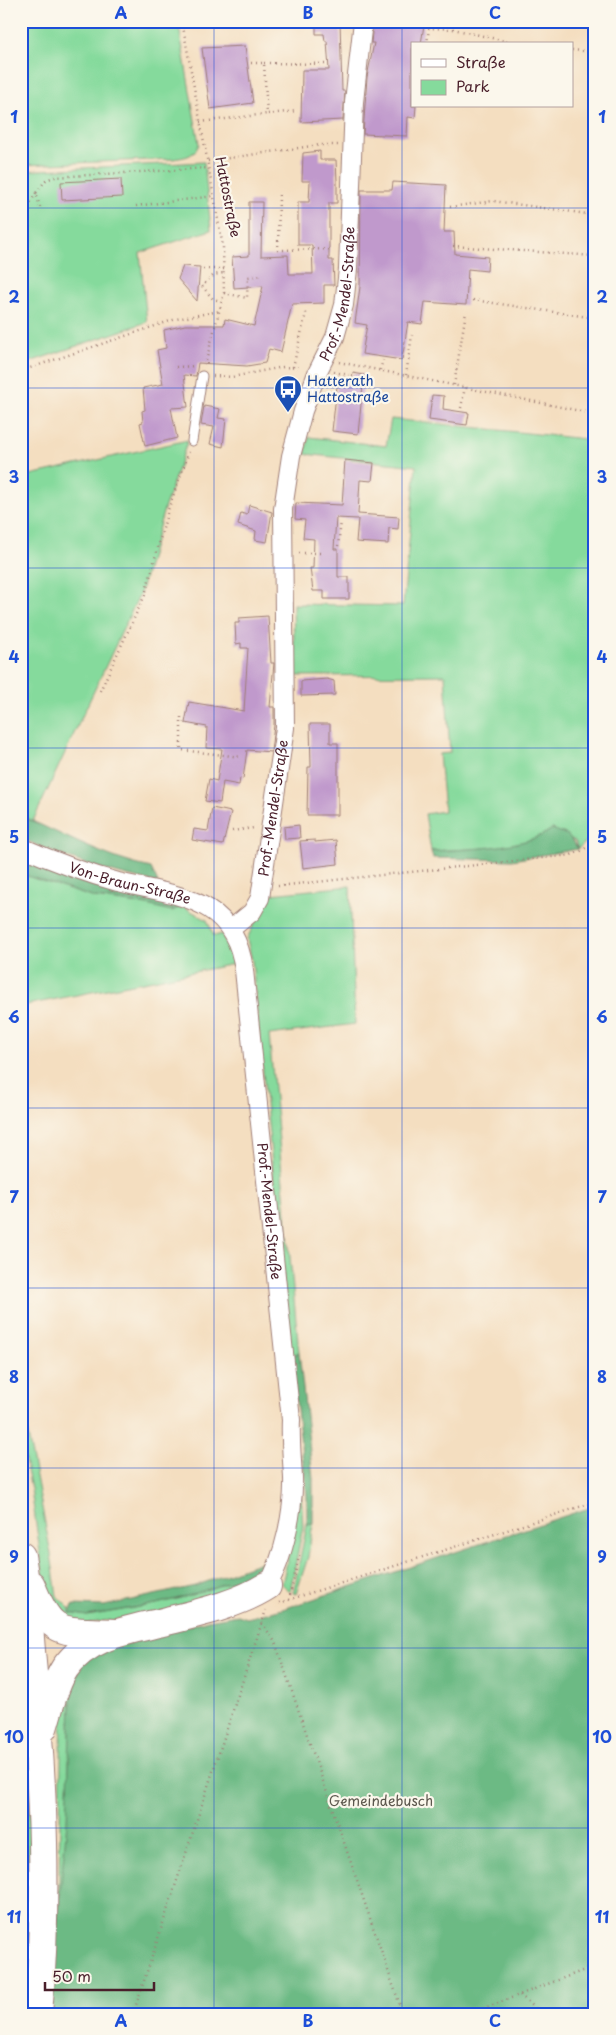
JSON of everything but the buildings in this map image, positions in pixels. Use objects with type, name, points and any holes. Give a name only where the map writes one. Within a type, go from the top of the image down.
[{"type":"highway","points":[[22,1561],[34,1594],[50,1623],[64,1630],[114,1633],[168,1621],[237,1600],[270,1599]]},
{"type":"highway","points":[[22,1561],[39,1740],[44,1891],[43,1958],[38,2014]]},
{"type":"highway","points":[[39,1740],[64,1670],[85,1649],[114,1633]]},
{"type":"street","name":"Prof.-Mendel-Straße","points":[[270,1599],[290,1510],[293,1477],[290,1447],[291,1420],[244,970],[238,941],[231,929],[246,918],[257,905],[262,888],[285,728],[282,553],[286,480],[298,429],[321,366],[337,332],[344,305],[349,249],[354,102],[363,21]]},
{"type":"street","name":"Von-Braun-Straße","points":[[21,847],[88,873],[193,901],[218,914],[231,929]]},
{"type":"lane","points":[[192,441],[202,376]]},
{"type":"path","name":"Hattostraße","points":[[182,21],[223,247],[224,293],[202,376]]},
{"type":"path","points":[[427,42],[430,28],[452,29],[509,42]]},
{"type":"path","points":[[574,50],[595,52]]},
{"type":"path","points":[[251,63],[327,64]]},
{"type":"path","points":[[264,63],[267,114]]},
{"type":"path","points":[[200,122],[297,111]]},
{"type":"path","points":[[208,161],[319,145],[352,145]]},
{"type":"path","points":[[24,226],[25,212],[29,202],[46,180],[209,168]]},
{"type":"path","points":[[36,193],[40,207]]},
{"type":"path","points":[[279,195],[278,250],[349,249]]},
{"type":"path","points":[[136,206],[214,196]]},
{"type":"path","points":[[450,207],[493,201],[595,215]]},
{"type":"path","points":[[21,205],[29,202]]},
{"type":"path","points":[[453,246],[595,256]]},
{"type":"path","points":[[203,269],[224,271]]},
{"type":"path","points":[[222,301],[213,299],[202,286],[214,276],[224,271]]},
{"type":"path","points":[[224,293],[247,298],[248,277],[262,275]]},
{"type":"path","points":[[473,300],[595,318]]},
{"type":"path","points":[[293,367],[307,309]]},
{"type":"path","points":[[21,371],[176,319],[220,311]]},
{"type":"path","points":[[454,385],[466,312]]},
{"type":"path","points":[[406,375],[412,335]]},
{"type":"path","points":[[380,370],[383,360]]},
{"type":"path","points":[[176,367],[205,365]]},
{"type":"path","points":[[202,376],[232,377],[283,367],[321,366],[380,370],[595,414]]},
{"type":"path","points":[[461,408],[465,387]]},
{"type":"path","points":[[100,691],[145,594],[168,510],[192,441]]},
{"type":"path","points":[[338,546],[340,522]]},
{"type":"path","points":[[282,553],[320,553]]},
{"type":"path","points":[[181,717],[181,750],[241,757]]},
{"type":"path","points":[[232,831],[271,826]]},
{"type":"path","points":[[262,888],[571,855],[582,851],[595,842]]},
{"type":"path","points":[[133,2014],[270,1599],[595,1502]]},
{"type":"path","points":[[262,1623],[275,1642],[403,2014]]},
{"type":"path","points":[[469,2014],[595,1966]]},
{"type":"path","points":[[520,1995],[542,2014]]},
{"type":"green space","points":[[21,21],[178,21],[199,144],[195,152],[189,156],[173,159],[21,165]]},
{"type":"green space","points":[[204,162],[211,230],[140,253],[147,322],[21,365],[21,171]]},
{"type":"green space","points":[[391,419],[595,440],[594,830],[589,839],[578,849],[575,841],[552,829],[541,836],[511,845],[431,851],[425,814],[444,811],[439,754],[450,753],[445,675],[295,676],[293,604],[403,606],[416,466],[305,454],[309,437],[386,446]]},
{"type":"green space","points":[[188,440],[164,509],[141,591],[33,821],[21,816],[21,477]]},
{"type":"green space","points":[[21,816],[101,852],[151,868],[158,883],[88,865],[21,838]]},
{"type":"green space","points":[[552,829],[568,835],[578,849],[512,860],[433,858],[431,851],[494,847],[511,844],[541,836]]},
{"type":"green space","points":[[21,854],[114,887],[182,906],[172,911],[148,905],[95,898],[21,874]]},
{"type":"green space","points":[[21,874],[95,898],[148,905],[172,911],[182,906],[207,920],[214,936],[222,934],[234,964],[21,1006]]},
{"type":"green space","points":[[350,886],[355,1024],[269,1035],[299,1352],[291,1357],[252,961],[247,939],[266,899],[272,894]]},
{"type":"green space","points":[[299,1352],[313,1479],[313,1523],[307,1524],[307,1496],[291,1357]]},
{"type":"green space","points":[[21,1399],[51,1554],[57,1596],[70,1609],[70,1613],[87,1616],[156,1604],[188,1596],[267,1569],[262,1579],[159,1613],[77,1625],[47,1601],[31,1489],[21,1442]]},
{"type":"green space","points":[[299,1454],[303,1527],[290,1592],[282,1584],[289,1553]]},
{"type":"green space","name":"Gemeindebusch","points":[[595,1506],[595,2014],[48,2014],[67,1822],[71,1702],[74,1681],[81,1668],[84,1656],[208,1620],[238,1615],[247,1618],[283,1609]]},
{"type":"green space","points":[[313,1523],[308,1557],[296,1594],[293,1593],[307,1524]]},
{"type":"green space","points":[[272,1558],[267,1569],[188,1596],[156,1604],[87,1616],[70,1613],[73,1605],[104,1606],[195,1586]]},
{"type":"green space","points":[[81,1668],[74,1681],[71,1702],[67,1844],[50,2014],[59,1883],[62,1698]]},
{"type":"green space","points":[[21,1685],[30,1798],[32,1907],[23,2014],[21,2014]]},
{"type":"place","name":"Hatterath Hattostraße","points":[[288,413]]}]
